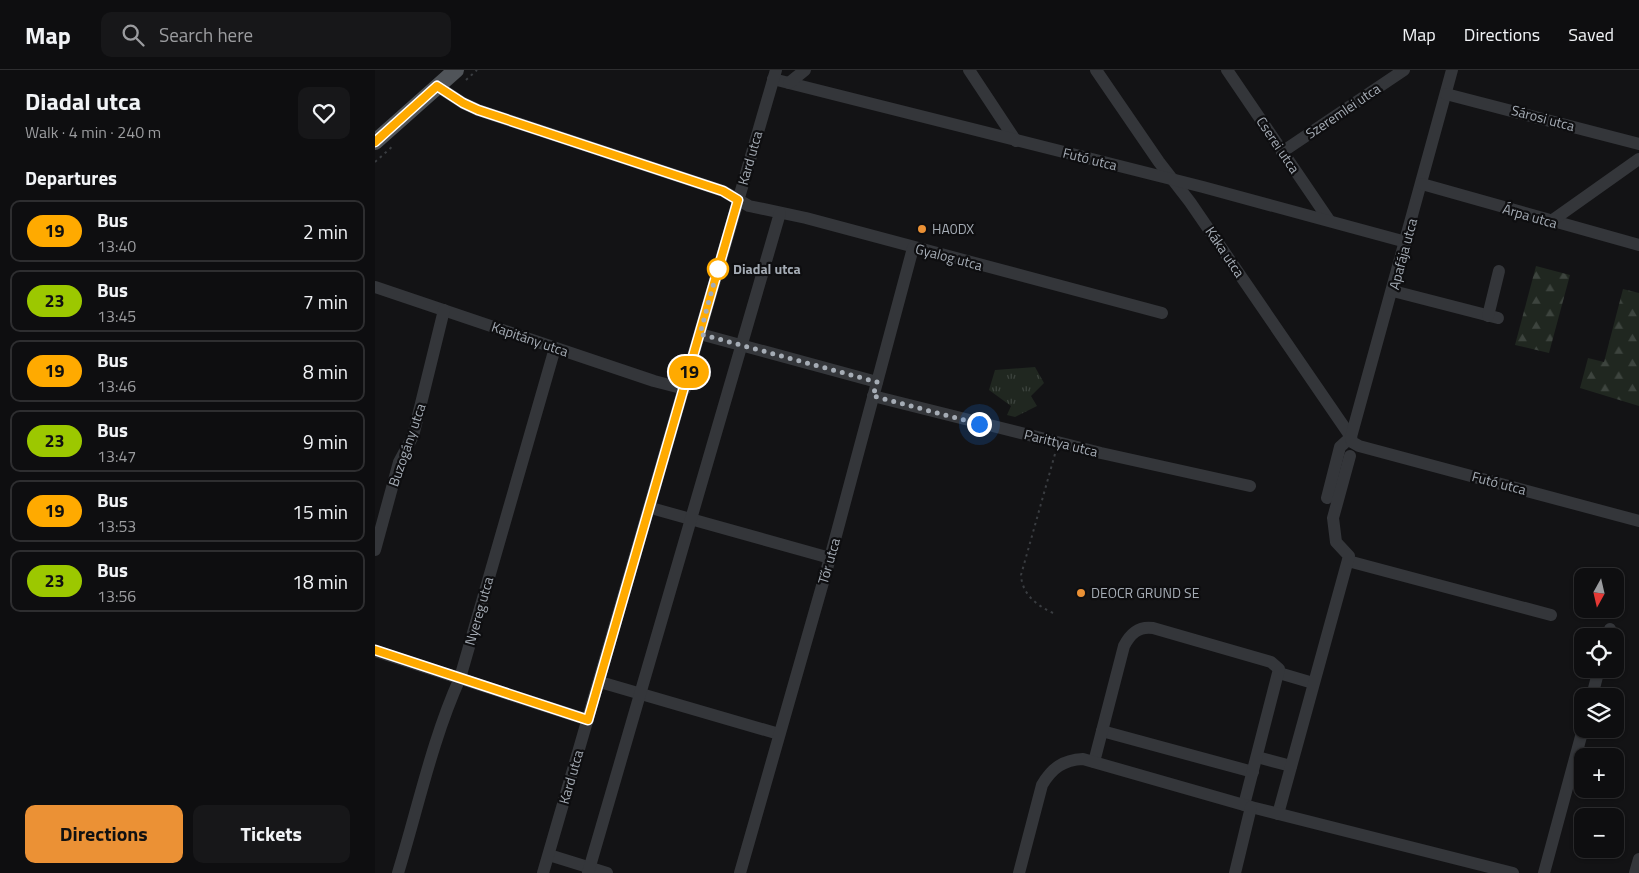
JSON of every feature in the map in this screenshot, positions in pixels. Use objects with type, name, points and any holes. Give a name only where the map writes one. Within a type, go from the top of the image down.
[{"type":"main road","points":[[375,142],[456,70]]},
{"type":"street","points":[[789,84],[805,70]]},
{"type":"street","points":[[969,70],[1016,141]]},
{"type":"street","name":"Káka utca","points":[[1096,70],[1190,202],[1355,441]]},
{"type":"street","name":"Cserei utca","points":[[1227,70],[1329,220]]},
{"type":"street","name":"Szeremlei utca","points":[[1282,152],[1404,70]]},
{"type":"street","name":"Apafája utca","points":[[1327,498],[1340,447],[1355,441],[1452,70]]},
{"type":"street","name":"Futó utca","points":[[774,75],[789,84],[1173,180],[1406,242]]},
{"type":"street","name":"Kard utca","points":[[543,873],[651,508],[774,75]]},
{"type":"street","points":[[437,86],[463,103],[478,110],[723,191],[738,200]]},
{"type":"street","name":"Sárosi utca","points":[[1446,94],[1639,144]]},
{"type":"street","points":[[1550,222],[1639,159]]},
{"type":"street","name":"Árpa utca","points":[[1422,184],[1550,222],[1639,245]]},
{"type":"street","name":"Gyalog utca","points":[[738,200],[749,206],[1161,313]]},
{"type":"street","points":[[589,871],[780,213]]},
{"type":"street","name":"Tőr utca","points":[[740,873],[830,558],[913,248]]},
{"type":"street","points":[[1393,292],[1493,317],[1499,271]]},
{"type":"street","name":"Kapitány utca","points":[[375,288],[654,381],[685,389]]},
{"type":"street","name":"Buzogány utca","points":[[375,550],[399,462],[413,436],[444,310]]},
{"type":"street","points":[[700,334],[877,382]]},
{"type":"street","name":"Nyereg utca","points":[[398,873],[427,770],[460,678],[555,348]]},
{"type":"street","name":"Parittya utca","points":[[873,396],[1058,442],[1250,486]]},
{"type":"street","name":"Futó utca","points":[[1355,441],[1639,521]]},
{"type":"street","points":[[1278,814],[1348,561],[1349,556],[1336,542],[1333,518],[1350,456]]},
{"type":"street","points":[[651,508],[830,558]]},
{"type":"street","points":[[1348,561],[1551,615]]},
{"type":"street","points":[[1094,762],[1124,646],[1127,638],[1139,629],[1153,628],[1271,662],[1279,669],[1279,673],[1253,772],[1235,873]]},
{"type":"street","points":[[375,650],[588,720]]},
{"type":"street","points":[[1279,673],[1313,683]]},
{"type":"street","points":[[600,682],[779,734]]},
{"type":"street","points":[[1102,731],[1253,772]]},
{"type":"street","points":[[1544,873],[1581,738]]},
{"type":"street","points":[[1257,757],[1291,766]]},
{"type":"street","points":[[1019,873],[1042,785],[1048,774],[1060,763],[1083,759],[1278,814],[1513,873]]},
{"type":"street","points":[[549,855],[589,871],[607,873]]},
{"type":"street","points":[[1635,873],[1639,859]]},
{"type":"path","points":[[1053,613],[1038,605],[1027,595],[1023,589],[1021,575],[1058,442]]},
{"type":"green space","points":[[1536,266],[1570,275],[1549,353],[1515,345]]},
{"type":"green space","points":[[1623,289],[1639,293],[1639,406],[1580,388],[1588,358],[1604,362]]},
{"type":"green space","points":[[1035,367],[1044,383],[1031,396],[1037,406],[1015,417],[1007,415],[1011,406],[989,390],[995,370]]},
{"type":"bus line","name":"19","points":[[375,142],[437,86],[449,95],[478,110],[727,192],[738,200],[651,508],[588,720],[375,650]]},
{"type":"place","name":"HA0DX","points":[[922,229]]},
{"type":"place","name":"Diadal utca","points":[[718,269]]},
{"type":"place","name":"DEOCR GRUND SE","points":[[1081,593]]},
{"type":"route","points":[[718,269],[719,264],[700,334],[877,382],[873,396],[979,424]]}]
